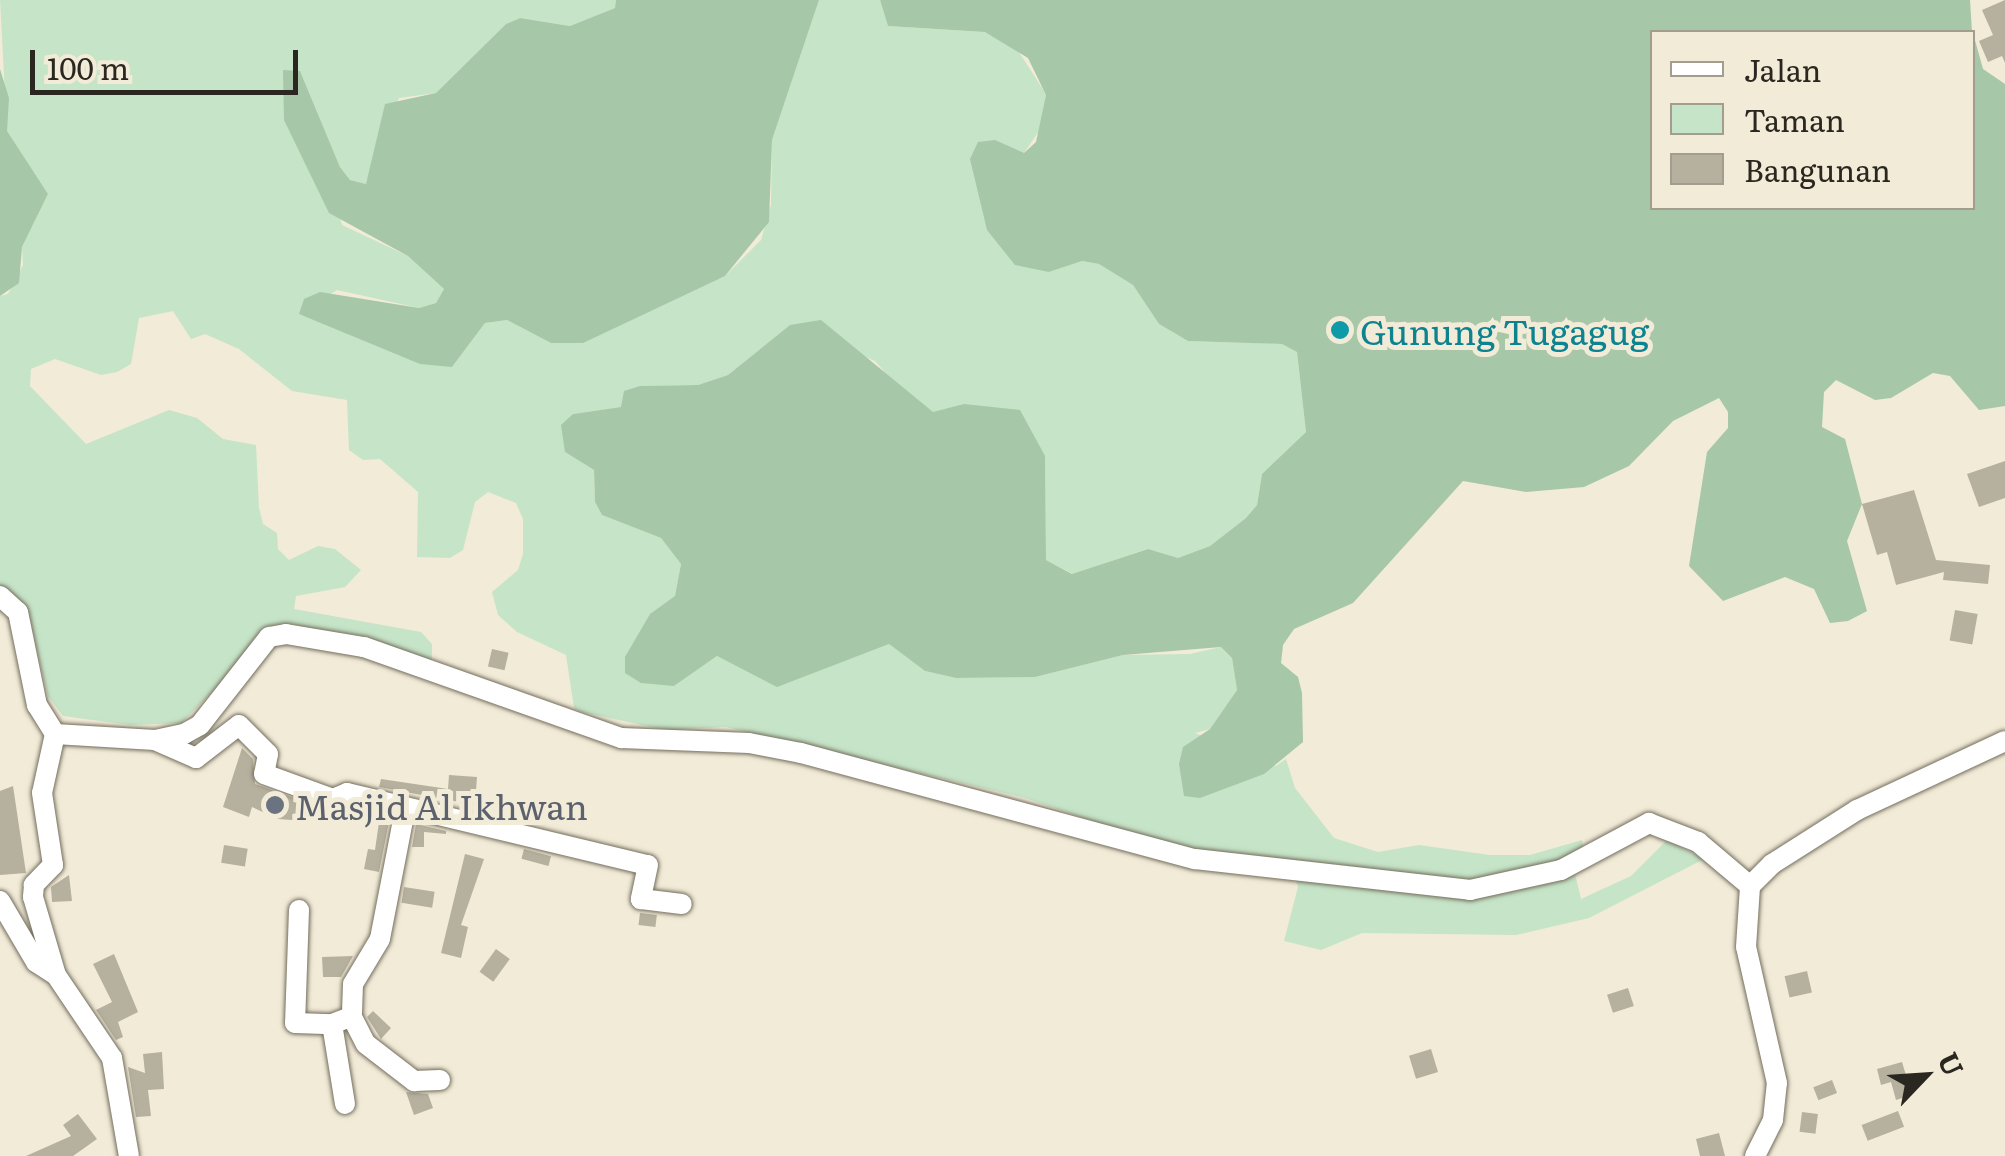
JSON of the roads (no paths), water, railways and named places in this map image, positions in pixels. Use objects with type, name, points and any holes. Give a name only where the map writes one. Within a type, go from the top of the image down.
[{"type":"street","points":[[0,596],[18,612],[37,704],[55,734],[42,794],[53,865],[34,885],[33,896],[56,975],[112,1058],[129,1156]]},
{"type":"street","points":[[155,740],[200,725],[269,637],[286,634],[364,647],[621,738],[749,743],[816,756],[1195,859],[1470,890],[1561,870],[1650,823],[1698,842],[1750,886]]},
{"type":"street","points":[[55,734],[155,740],[196,758],[239,724],[268,754],[264,774],[333,799],[347,792],[405,810],[496,824],[534,842],[648,865],[640,899],[682,904]]},
{"type":"street","points":[[1755,1156],[1773,1120],[1777,1082],[1746,947],[1750,886],[1772,864],[1857,810],[2005,741]]},
{"type":"street","points":[[345,1104],[342,1020],[352,984],[380,939],[405,810]]},
{"type":"street","points":[[0,902],[36,962],[56,975]]},
{"type":"street","points":[[299,910],[295,1023],[342,1020],[414,1081],[440,1080]]},
{"type":"place","name":"Gunung Tugagug","points":[[1340,330]]},
{"type":"place","name":"Masjid Al Ikhwan","points":[[275,805]]}]
